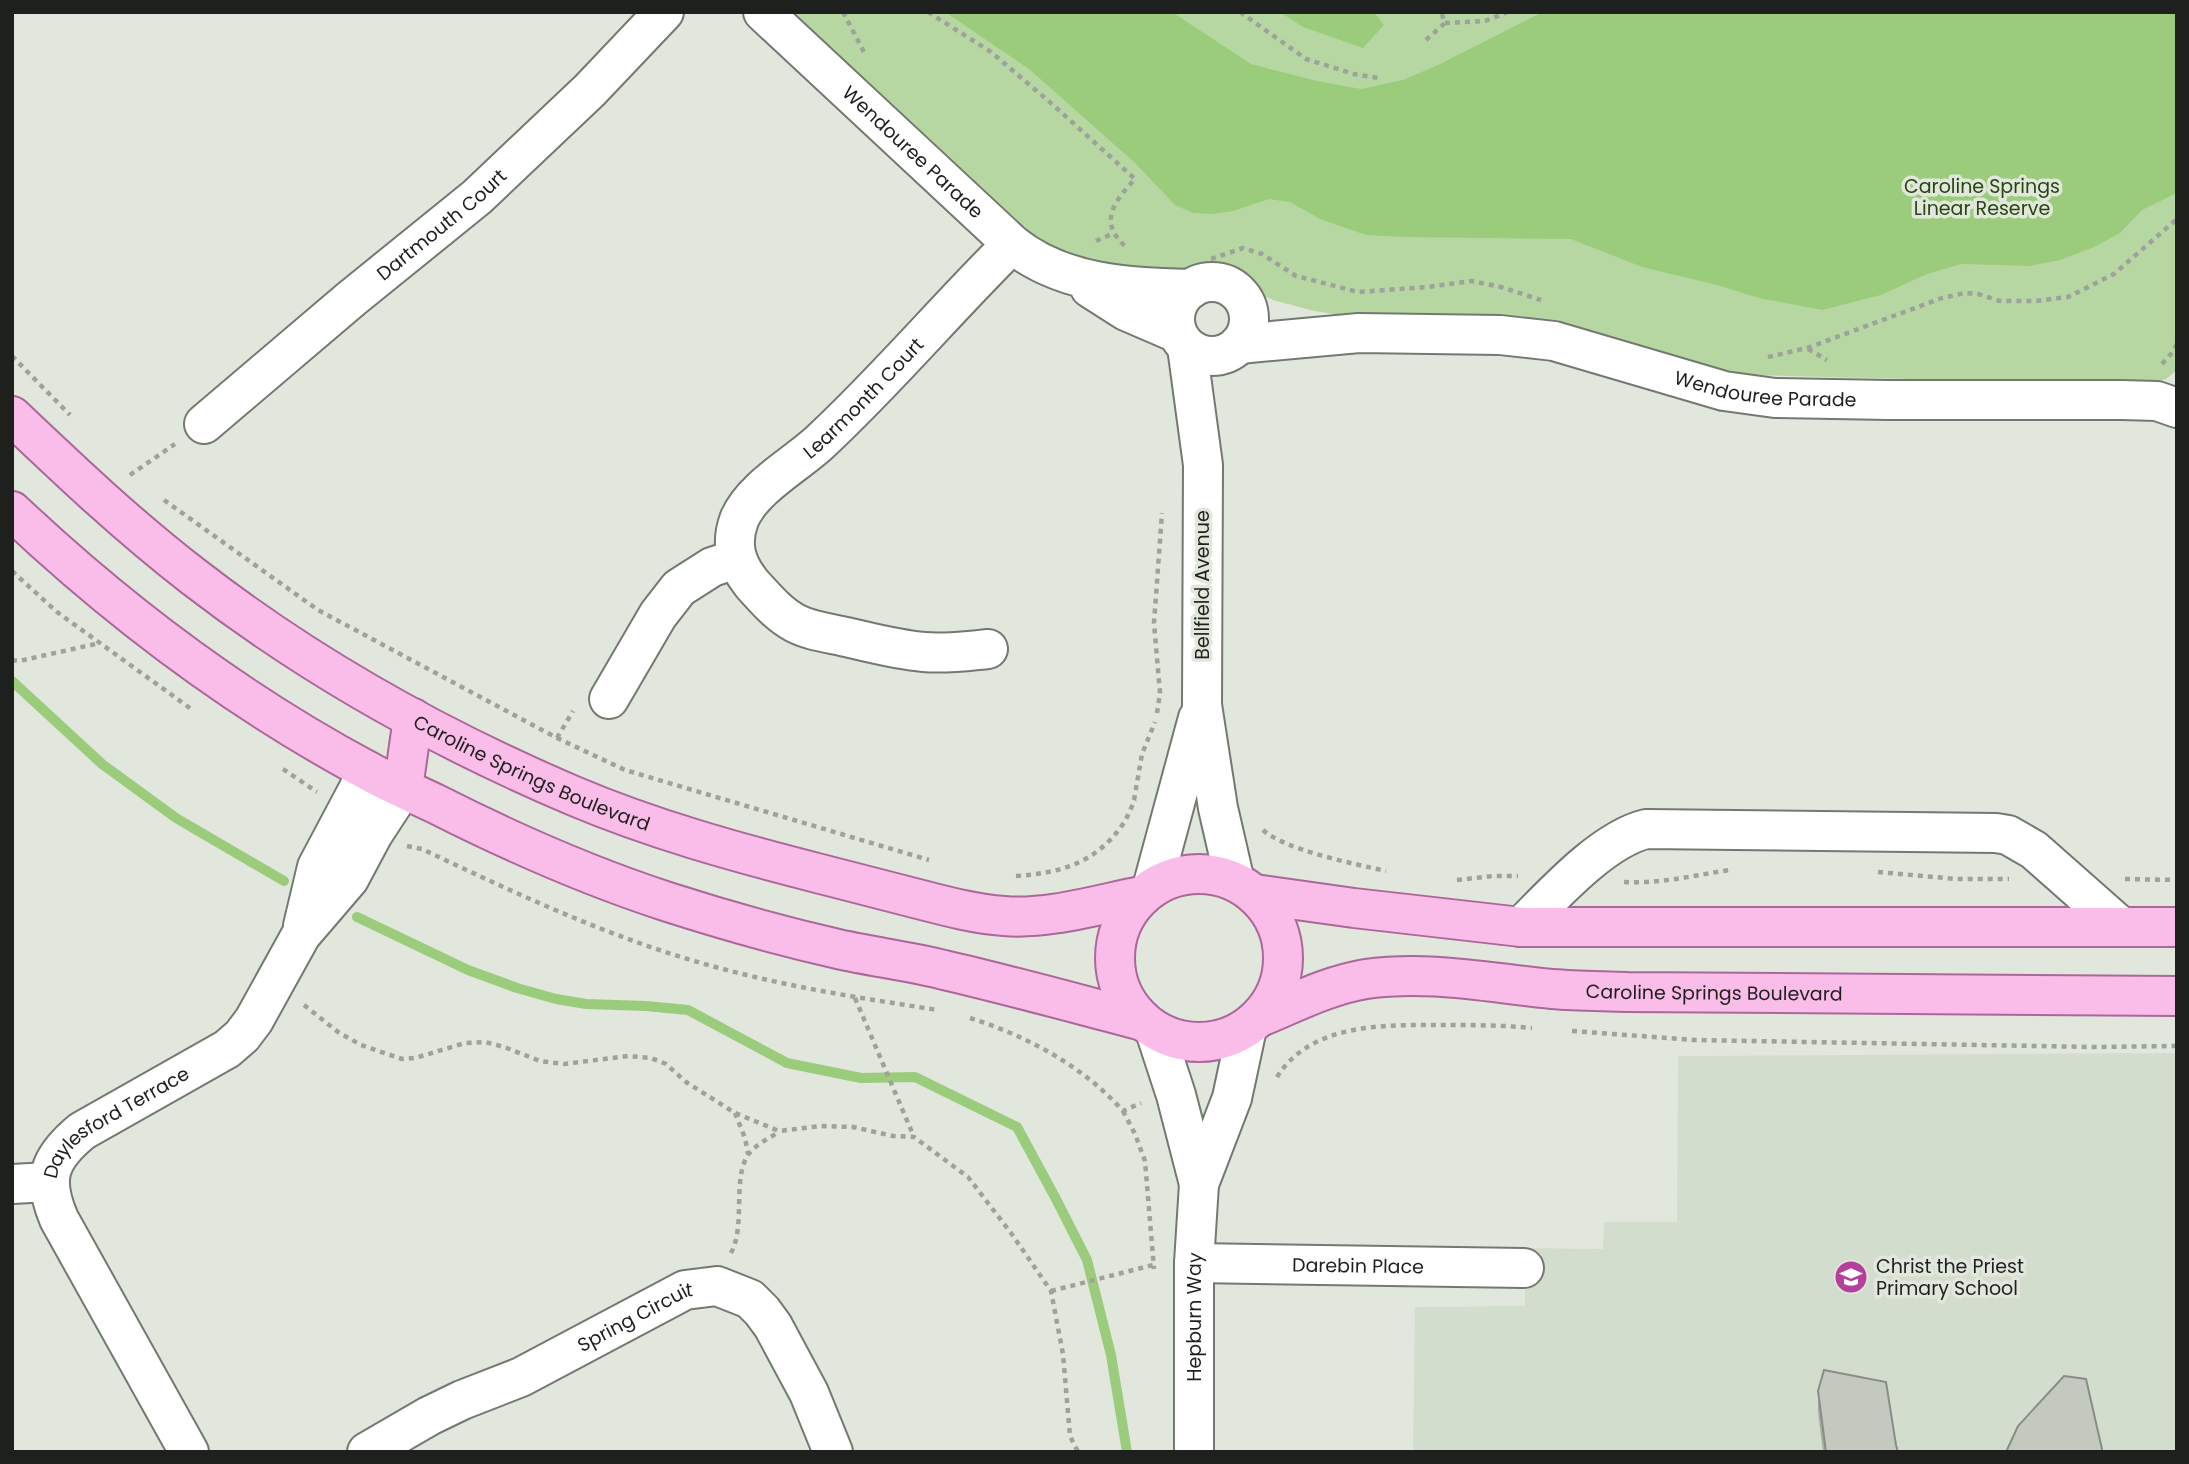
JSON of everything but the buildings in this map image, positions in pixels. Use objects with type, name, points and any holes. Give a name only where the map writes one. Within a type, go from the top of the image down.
[{"type":"main road","name":"Caroline Springs Boulevard","points":[[12,416],[138,532],[195,578],[280,638],[413,718],[472,749],[575,796],[686,837],[964,910],[1006,916],[1046,914],[1147,892]]},
{"type":"main road","points":[[12,511],[73,566],[190,659],[255,703],[368,771],[568,866],[666,901],[828,947],[941,969],[1147,1025],[1177,1041],[1202,1043],[1225,1039],[1253,1023],[1273,998],[1282,977],[1280,931],[1269,911],[1245,888]]},
{"type":"main road","points":[[368,771],[413,718]]},
{"type":"main road","points":[[403,788],[413,718]]},
{"type":"main road","points":[[1147,1025],[1125,1001],[1116,980],[1114,957],[1117,934],[1127,913],[1147,892],[1171,878],[1192,874],[1214,875],[1245,888],[1354,908],[1521,927],[2120,926],[2176,919]]},
{"type":"main road","name":"Caroline Springs Boulevard","points":[[1253,1023],[1325,991],[1363,980],[1406,975],[1454,976],[1553,989],[1627,992],[2177,996]]},
{"type":"street","name":"Dartmouth Court","points":[[205,424],[351,299],[477,197],[590,90],[664,12]]},
{"type":"street","name":"Wendouree Parade","points":[[763,12],[1012,244],[1043,265],[1071,276],[1126,311],[1182,340]]},
{"type":"street","name":"Learmonth Court","points":[[736,559],[734,545],[739,520],[755,496],[818,444],[1012,244]]},
{"type":"street","name":"Wendouree Parade","points":[[1071,276],[1133,287],[1200,274]]},
{"type":"street","points":[[1200,274],[1206,282],[1223,284],[1237,292],[1247,305],[1249,321],[1244,338],[1232,349],[1218,356],[1201,355],[1182,340],[1175,317],[1184,294],[1200,274]]},
{"type":"street","name":"Wendouree Parade","points":[[1247,305],[1359,334]]},
{"type":"street","name":"Wendouree Parade","points":[[1232,349],[1359,334],[1468,334],[1553,341],[1724,391],[1774,398],[2122,400],[2157,401],[2176,406]]},
{"type":"street","name":"Bellfield Avenue","points":[[1182,340],[1203,465],[1202,705],[1218,808],[1245,888]]},
{"type":"street","name":"Bellfield Avenue","points":[[1203,465],[1232,349]]},
{"type":"street","points":[[609,699],[658,615],[679,588],[712,567],[736,559],[743,572],[776,610],[806,628],[924,652],[953,653],[988,649]]},
{"type":"street","name":"Bellfield Avenue","points":[[1147,892],[1202,705]]},
{"type":"street","name":"Daylesford Terrace","points":[[301,935],[317,867],[368,771]]},
{"type":"street","name":"Daylesford Terrace","points":[[188,1452],[52,1202],[30,1183],[54,1163],[68,1143],[82,1131],[227,1049],[242,1036],[254,1020],[301,935],[349,879],[373,834],[403,788]]},
{"type":"street","points":[[1521,927],[1569,880],[1619,839],[1646,829],[2008,835],[2028,845],[2120,926]]},
{"type":"street","name":"Hepburn Way","points":[[1194,1452],[1194,1263],[1199,1184],[1231,1098],[1253,1023]]},
{"type":"street","name":"Hepburn Way","points":[[1147,1025],[1175,1095],[1199,1184]]},
{"type":"street","name":"Darebin Place","points":[[1194,1263],[1524,1268]]},
{"type":"street","name":"Spring Circuit","points":[[367,1452],[429,1416],[531,1372],[685,1290],[717,1286],[750,1299],[773,1326],[809,1393],[833,1452]]},
{"type":"path","points":[[928,12],[991,52],[1135,179],[1115,203],[1111,218],[1118,240],[1127,248],[1136,251],[1133,287]]},
{"type":"path","points":[[1240,12],[1306,59],[1354,74],[1378,78]]},
{"type":"path","points":[[1441,12],[1445,23]]},
{"type":"path","points":[[1426,40],[1445,23],[1485,21],[1508,12]]},
{"type":"path","points":[[1758,359],[1807,348],[1942,298],[1965,293],[2000,301],[2036,301],[2068,297],[2114,274],[2177,219]]},
{"type":"path","points":[[1200,274],[1243,248],[1262,254],[1296,276],[1358,292],[1472,281],[1552,303]]},
{"type":"path","points":[[12,356],[71,416]]},
{"type":"path","points":[[141,484],[130,476],[205,424]]},
{"type":"path","points":[[162,499],[318,610],[557,738],[618,767],[931,860]]},
{"type":"path","points":[[1015,876],[1064,870],[1091,857],[1124,824],[1134,800],[1142,754],[1158,709],[1160,693],[1154,623],[1163,512]]},
{"type":"path","points":[[12,660],[19,661],[101,643]]},
{"type":"path","points":[[1134,800],[1143,797],[1174,804]]},
{"type":"path","points":[[1218,808],[1248,811],[1255,823],[1270,836],[1291,845],[1388,872]]},
{"type":"path","points":[[1445,879],[1493,876],[1643,883],[1732,870]]},
{"type":"path","points":[[1871,871],[1956,879],[2026,880],[2099,873],[2134,880],[2177,880]]},
{"type":"path","points":[[855,998],[914,1138]]},
{"type":"path","points":[[303,1004],[361,1045],[402,1059],[415,1058],[465,1043],[485,1042],[540,1060],[564,1064],[628,1056],[651,1058],[666,1064],[686,1083],[736,1114],[779,1131]]},
{"type":"path","points":[[1276,1078],[1283,1067],[1302,1051],[1325,1038],[1378,1025],[1498,1025],[1537,1028]]},
{"type":"path","points":[[1564,1030],[1695,1040],[2177,1046]]},
{"type":"path","points":[[717,1286],[734,1246],[743,1170],[748,1155],[736,1114]]},
{"type":"path","points":[[748,1155],[779,1131],[821,1126],[853,1127],[914,1138],[968,1177],[1051,1292],[1063,1354],[1070,1436],[1078,1452]]},
{"type":"path","points":[[1051,1292],[1153,1265]]},
{"type":"shaded area","name":"Caroline Springs Linear Reserve","points":[[945,12],[1172,12],[1251,64],[1361,89],[1403,80],[1543,12],[2177,12],[2177,193],[2142,210],[2120,233],[2060,260],[2030,266],[1961,264],[1927,274],[1881,295],[1822,310],[1759,298],[1642,267],[1571,239],[1366,235],[1320,219],[1290,202],[1269,199],[1233,211],[1193,213],[1175,205],[1134,162],[1029,69]]},
{"type":"shaded area","points":[[1280,12],[1374,12],[1384,25],[1363,48],[1303,27]]},
{"type":"shaded area","name":"Christ the Priest Primary School","points":[[2177,1053],[2177,1452],[1413,1452],[1415,1307],[1525,1306],[1525,1248],[1603,1249],[1604,1222],[1677,1222],[1678,1056]]},
{"type":"green space","name":"Caroline Springs Linear Reserve","points":[[787,12],[2177,12],[2177,370],[2166,379],[2156,382],[1750,375],[1671,358],[1522,316],[1335,314],[1273,300],[1229,275],[1218,272],[1163,281],[1069,256],[1025,232]]},
{"type":"waterway","points":[[12,681],[102,764],[176,818],[284,881]]},
{"type":"waterway","points":[[357,917],[468,970],[517,988],[586,1004],[688,1010],[787,1063],[861,1078],[915,1077],[1017,1127],[1087,1260],[1111,1355],[1127,1452]]},
{"type":"place","name":"Christ the Priest Primary School","points":[[1851,1277]]}]
